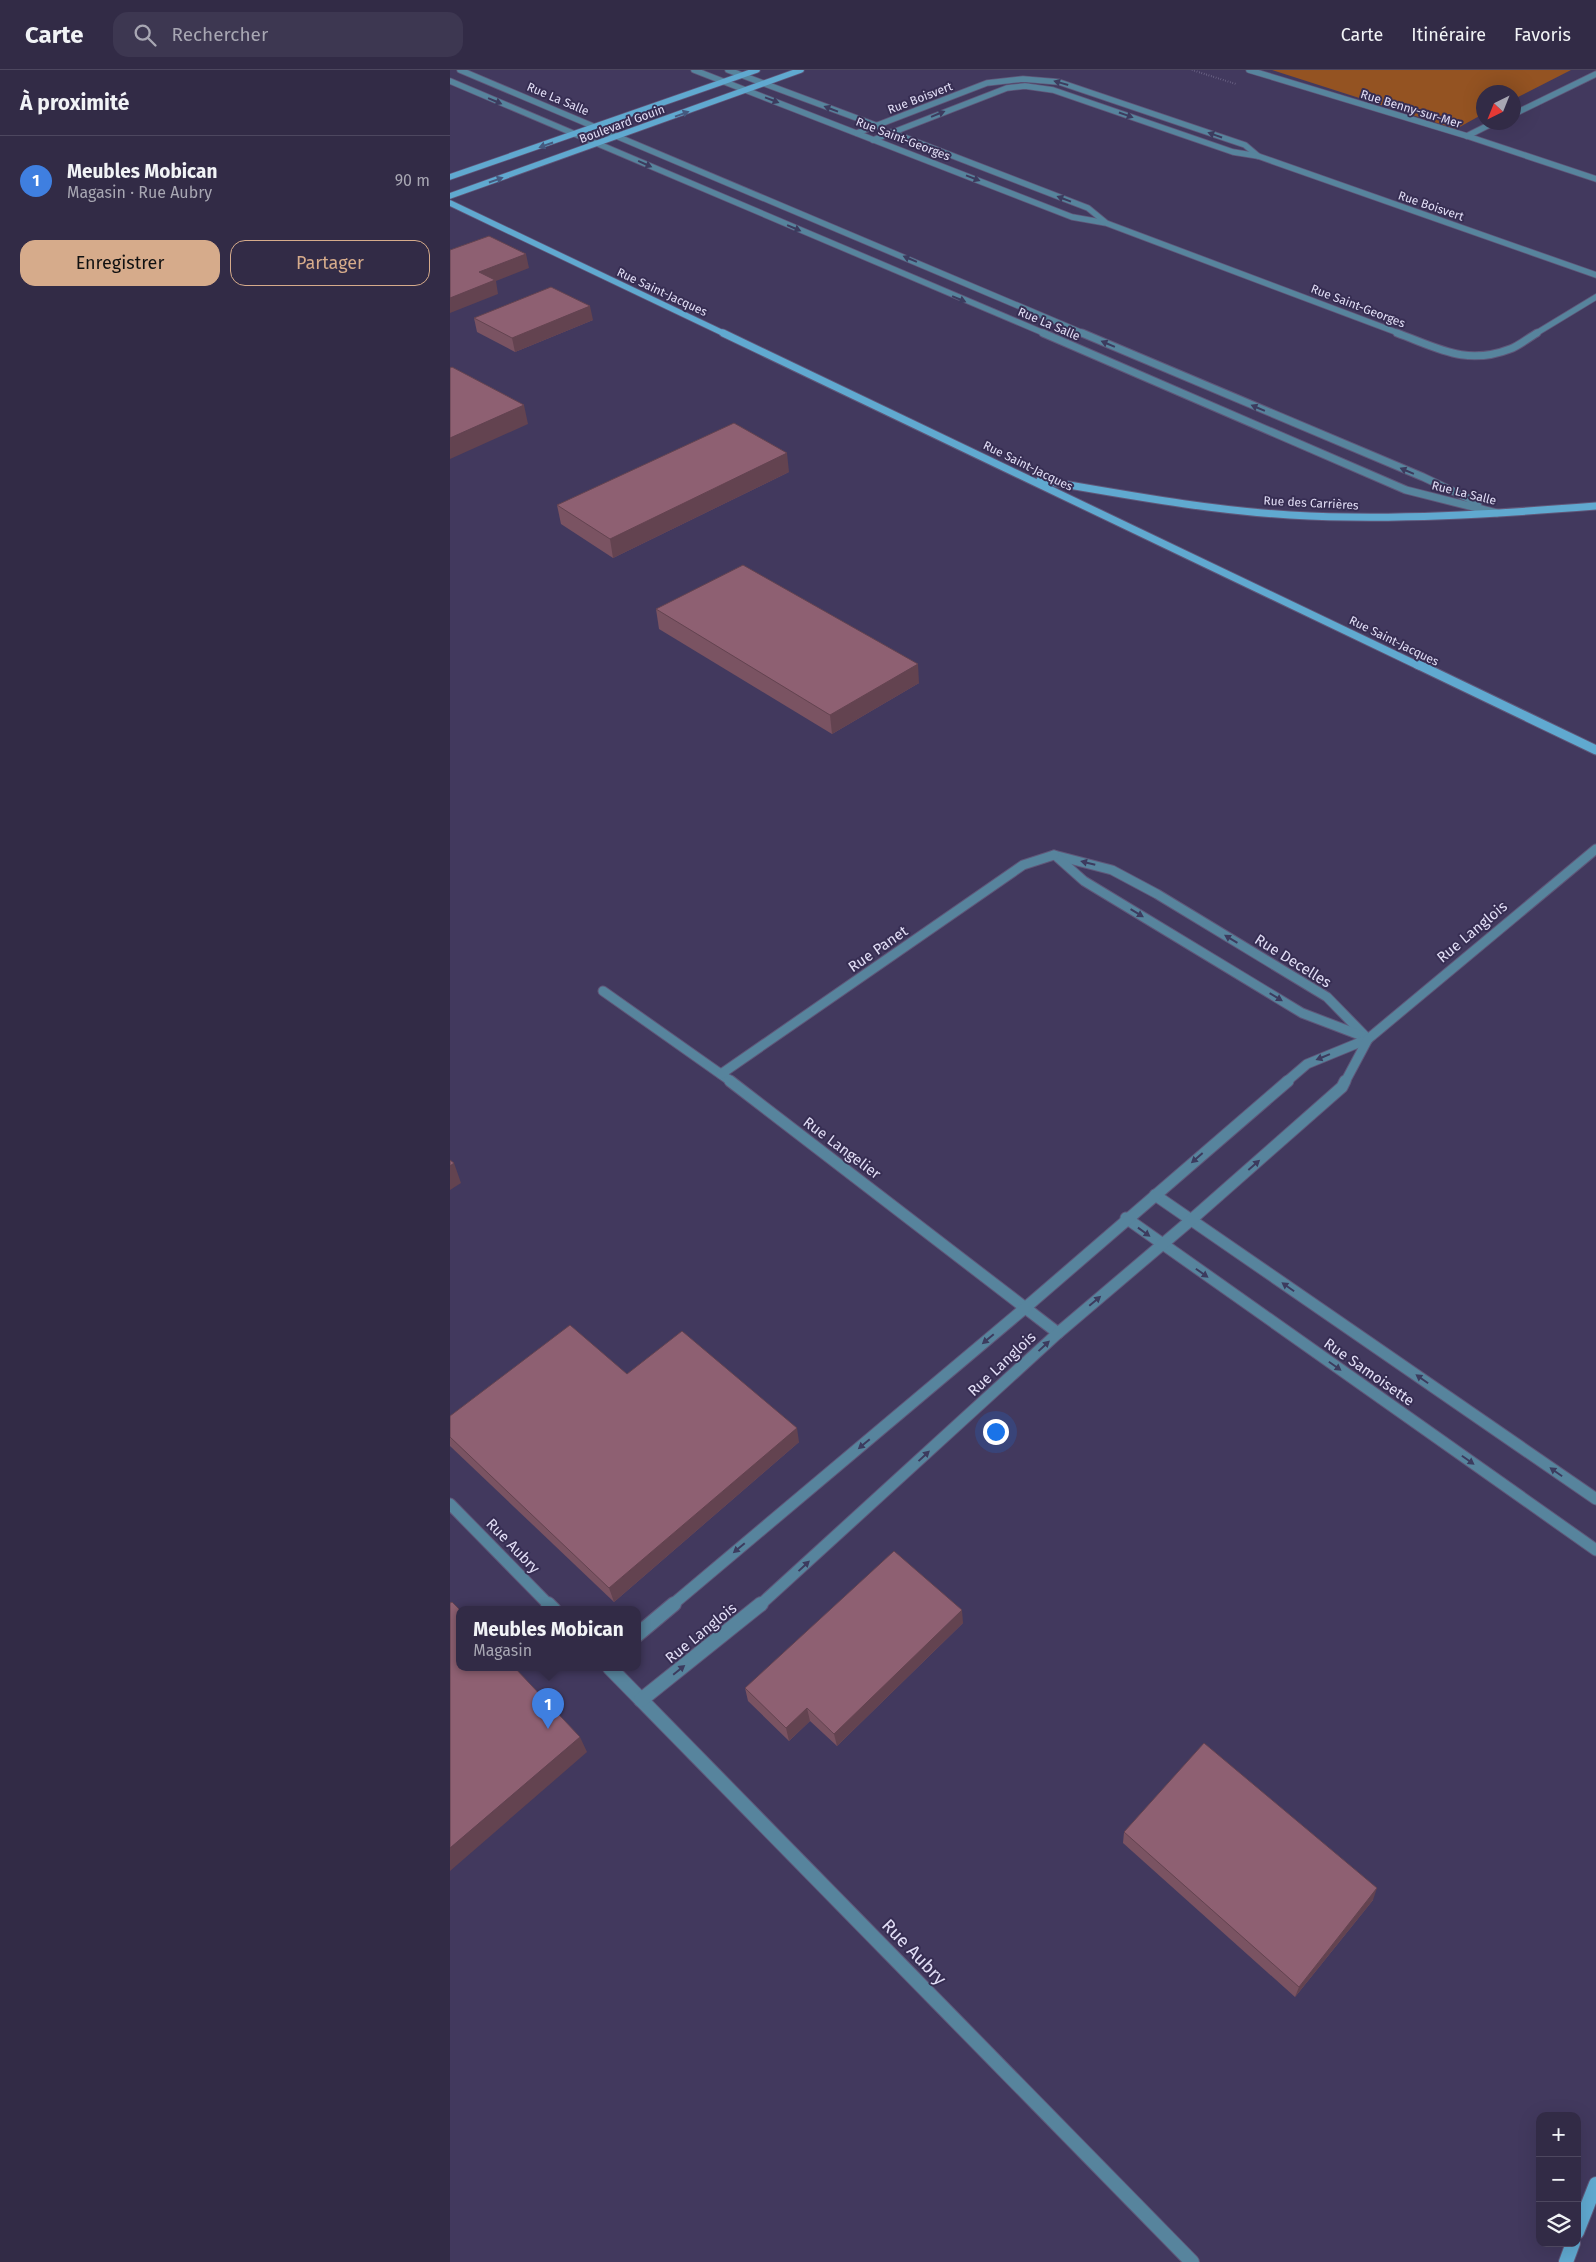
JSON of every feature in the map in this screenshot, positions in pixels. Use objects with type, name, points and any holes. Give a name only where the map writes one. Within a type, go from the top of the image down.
[{"type":"street","name":"Rue La Salle","points":[[460,70],[1423,477],[1499,514]]},
{"type":"street","name":"Rue Saint-Georges","points":[[694,70],[1072,216],[1106,222],[1458,356],[1480,357],[1511,348],[1596,297]]},
{"type":"street","name":"Rue Saint-Georges","points":[[728,70],[1088,208],[1106,222]]},
{"type":"street","name":"Boulevard Gouin","points":[[450,177],[757,70]]},
{"type":"street","name":"Boulevard Gouin","points":[[450,196],[801,70]]},
{"type":"street","name":"Rue Benny-sur-Mer","points":[[1248,70],[1467,136],[1596,179]]},
{"type":"street","points":[[1521,111],[1596,74]]},
{"type":"street","points":[[1590,77],[1596,79]]},
{"type":"street","name":"Rue Boisvert","points":[[857,133],[987,83],[1003,79],[1039,78],[1059,82],[1245,145],[1258,156]]},
{"type":"street","points":[[1021,79],[1024,86]]},
{"type":"street","name":"Rue La Salle","points":[[450,81],[1160,383],[1406,490],[1499,514]]},
{"type":"street","name":"Rue Boisvert","points":[[873,140],[1007,88],[1024,86],[1053,90],[1233,152],[1258,156],[1596,275]]},
{"type":"street","points":[[1467,136],[1479,130]]},
{"type":"street","points":[[735,203],[757,195]]},
{"type":"street","name":"Rue Saint-Jacques","points":[[450,203],[1596,750]]},
{"type":"street","points":[[929,286],[950,276]]},
{"type":"street","points":[[1160,383],[1178,374]]},
{"type":"street","name":"Rue des Carrières","points":[[1026,477],[1160,501],[1288,515],[1362,518],[1499,514],[1596,506]]},
{"type":"street","name":"Rue Langlois","points":[[641,1632],[1025,1308],[1126,1218],[1307,1064],[1368,1038],[1596,849]]},
{"type":"street","points":[[1054,855],[1084,881],[1302,1013],[1368,1038]]},
{"type":"street","name":"Rue Decelles","points":[[1054,855],[1112,870],[1158,894],[1327,998],[1368,1038]]},
{"type":"street","name":"Rue Panet","points":[[721,1074],[1023,865],[1054,855]]},
{"type":"street","name":"Rue Langelier","points":[[603,991],[721,1074],[1058,1333]]},
{"type":"street","name":"Rue Langlois","points":[[641,1700],[774,1594],[1058,1333],[1191,1220],[1342,1087],[1368,1038]]},
{"type":"street","name":"Rue Samoisette","points":[[1155,1194],[1596,1499]]},
{"type":"street","name":"Rue Samoisette","points":[[1126,1218],[1596,1550]]},
{"type":"street","name":"Rue Aubry","points":[[450,1504],[550,1606]]},
{"type":"street","name":"Rue Aubry","points":[[613,1671],[1192,2262]]},
{"type":"street","points":[[1581,2222],[1596,2184]]},
{"type":"street","points":[[1566,2262],[1572,2247]]},
{"type":"shaded area","points":[[1272,70],[1571,70],[1521,95],[1521,85],[1476,85],[1476,118],[1456,129]]},
{"type":"building","points":[[489,236],[526,254],[479,272],[495,280],[450,298],[450,250]]},
{"type":"building","points":[[551,287],[590,306],[512,338],[474,318]]},
{"type":"building","points":[[452,367],[524,405],[450,438],[450,368]]},
{"type":"building","points":[[734,423],[787,453],[610,539],[557,505]]},
{"type":"building","points":[[743,565],[918,664],[830,715],[656,609]]},
{"type":"building","points":[[570,1325],[627,1374],[682,1331],[797,1428],[609,1588],[450,1437],[450,1416]]},
{"type":"building","points":[[894,1551],[962,1610],[834,1734],[807,1708],[786,1728],[745,1688]]},
{"type":"building","points":[[452,1602],[456,1606],[456,1671],[518,1671],[580,1737],[450,1848],[450,1603]]},
{"type":"building","points":[[1204,1743],[1377,1888],[1299,1987],[1124,1832]]},
{"type":"place","name":"Meubles Mobican","points":[[548,1729]]}]
